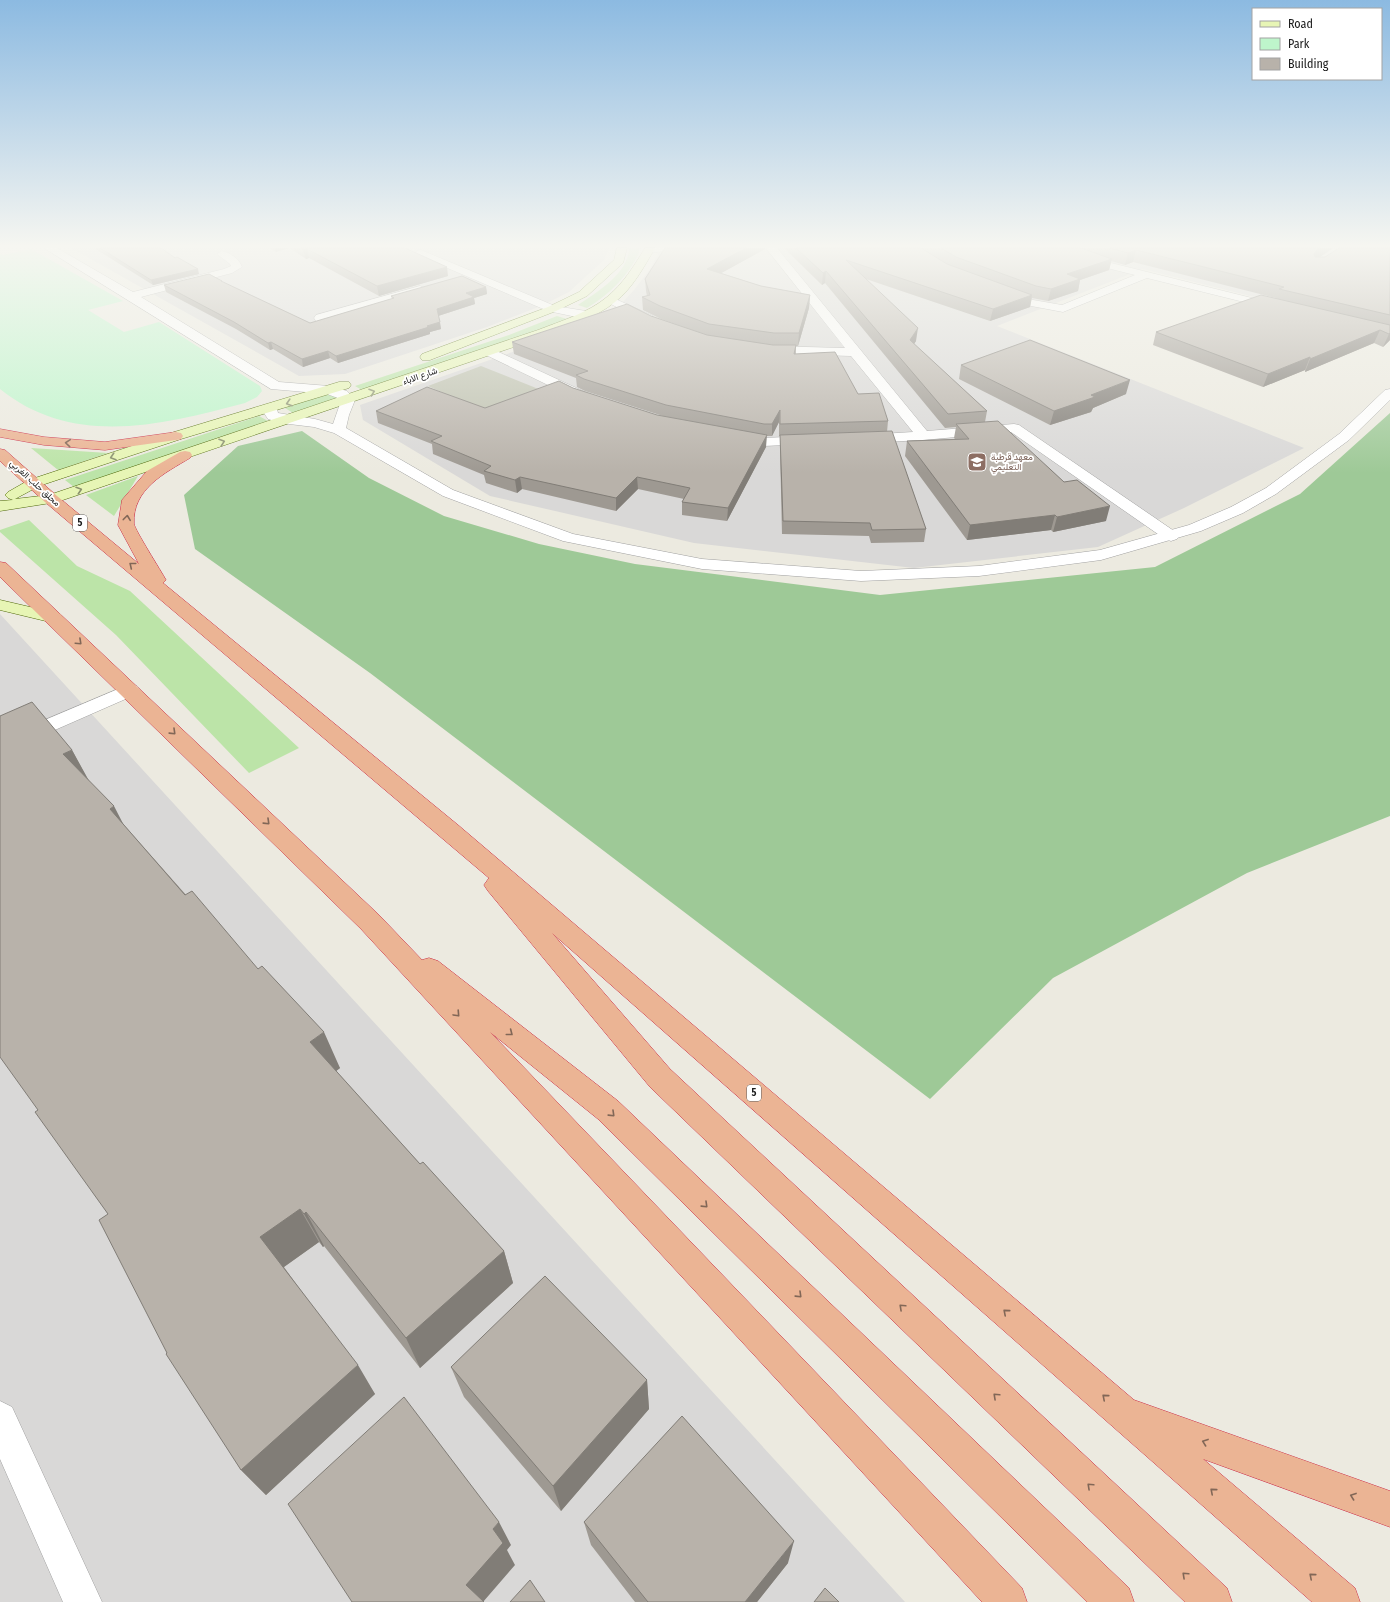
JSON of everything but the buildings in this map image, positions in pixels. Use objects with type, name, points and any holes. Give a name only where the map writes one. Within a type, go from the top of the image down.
[{"type":"highway","points":[[0,433],[44,441],[105,446],[176,436]]},
{"type":"highway","name":"محلق حلب الغربي","points":[[0,453],[51,499],[162,590]]},
{"type":"highway","points":[[162,590],[126,525],[130,500],[152,474],[185,455]]},
{"type":"highway","points":[[0,567],[130,690],[370,922],[1008,1602]]},
{"type":"highway","name":"5","points":[[162,590],[450,831],[1341,1602]]},
{"type":"highway","name":"5","points":[[450,831],[660,1078],[1213,1602]]},
{"type":"highway","points":[[370,922],[608,1110],[1115,1602]]},
{"type":"highway","points":[[1124,1413],[1390,1509]]},
{"type":"main road","name":"شارع الاباء","points":[[417,360],[518,323]]},
{"type":"main road","name":"شارع الاباء","points":[[0,506],[51,499],[490,352],[567,323]]},
{"type":"main road","points":[[0,503],[34,483],[176,436],[358,380]]},
{"type":"main road","points":[[0,605],[54,618]]},
{"type":"street","points":[[174,323],[276,386],[329,390],[342,394],[348,400],[342,415],[339,430]]},
{"type":"street","points":[[831,323],[923,436]]},
{"type":"street","points":[[751,348],[773,352],[855,352]]},
{"type":"street","points":[[490,352],[579,395],[593,400]]},
{"type":"street","points":[[276,386],[271,408],[271,414],[273,416],[286,421],[315,423],[339,430],[448,494],[562,536],[702,564],[861,576],[980,571],[1101,555],[1171,536],[1217,520],[1255,501],[1271,491],[1344,437],[1390,393]]},
{"type":"street","points":[[850,440],[923,436],[1014,428],[1171,536]]},
{"type":"street","points":[[724,434],[762,442],[826,440]]},
{"type":"street","points":[[0,746],[130,690]]},
{"type":"street","points":[[0,1419],[83,1602]]},
{"type":"shaded area","points":[[204,323],[498,323],[345,374],[299,376]]},
{"type":"shaded area","points":[[587,323],[1005,323],[997,326],[1304,448],[1184,508],[1098,547],[914,568],[694,543],[490,496],[363,420],[360,405],[550,339]]},
{"type":"shaded area","points":[[1357,323],[1390,323],[1390,331]]},
{"type":"shaded area","points":[[481,366],[541,390],[488,413],[428,386]]},
{"type":"shaded area","points":[[0,614],[905,1602],[0,1602]]},
{"type":"green space","points":[[0,323],[109,323],[124,332],[160,323],[260,386],[262,391],[257,397],[245,403],[214,411],[151,424],[119,426],[88,425],[58,419],[28,407],[0,389]]},
{"type":"green space","points":[[540,323],[557,323],[362,390],[355,386],[509,335]]},
{"type":"green space","points":[[331,392],[339,397],[293,413],[285,408]]},
{"type":"green space","points":[[1390,413],[1390,816],[1247,873],[1053,978],[930,1099],[370,673],[195,549],[184,495],[238,446],[302,431],[369,478],[444,516],[539,544],[635,564],[880,595],[1155,567],[1300,494]]},
{"type":"green space","points":[[259,416],[268,421],[74,487],[65,480]]},
{"type":"green space","points":[[31,448],[108,453],[58,470]]},
{"type":"green space","points":[[138,476],[114,516],[86,495]]},
{"type":"green space","points":[[29,520],[77,566],[130,591],[299,748],[249,773],[116,635],[0,532],[0,530]]},
{"type":"place","name":"معهد قرطبة التعليمي","points":[[977,462]]}]
